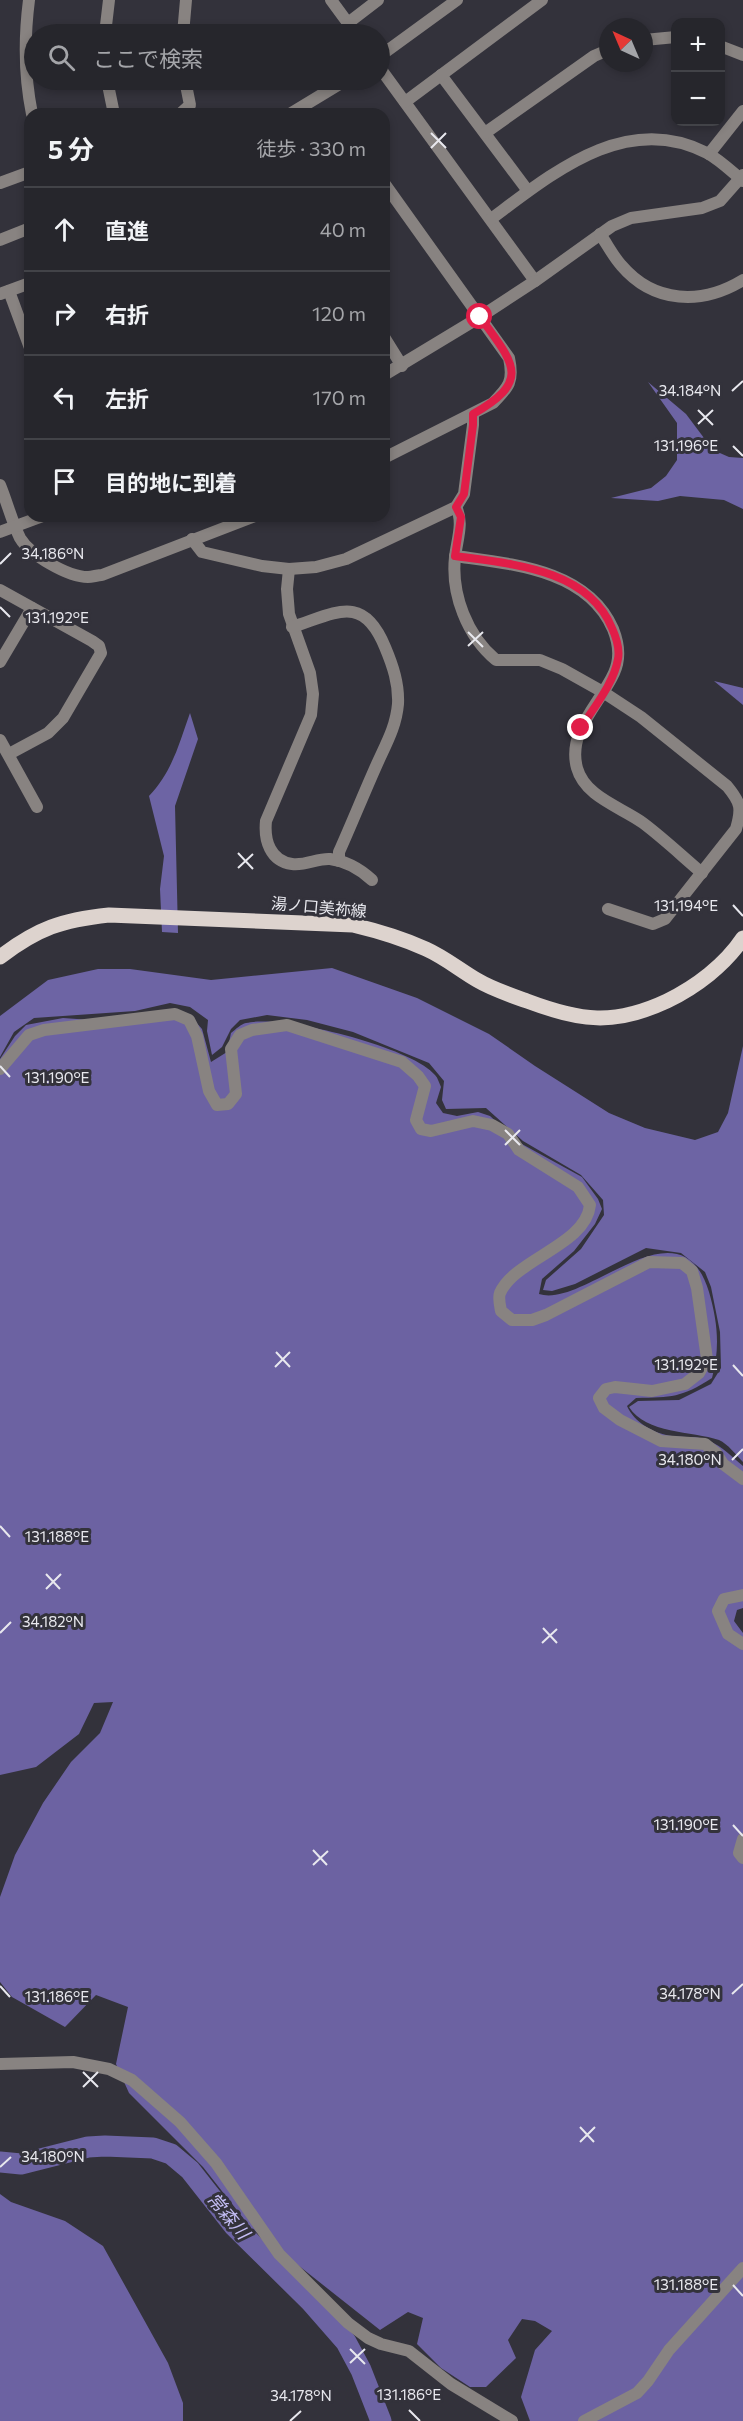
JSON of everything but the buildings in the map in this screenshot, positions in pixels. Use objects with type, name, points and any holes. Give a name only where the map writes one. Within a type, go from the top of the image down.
[{"type":"main road","name":"湯ノ口美祢線","points":[[0,957],[23,939],[44,928],[76,919],[109,915],[353,925],[391,934],[428,950],[479,981],[553,1011],[586,1019],[622,1017],[653,1007],[684,992],[716,968],[743,938]]},
{"type":"street","points":[[26,24],[29,0]]},
{"type":"street","points":[[106,24],[109,0]]},
{"type":"street","points":[[184,24],[186,0]]},
{"type":"street","points":[[331,0],[348,23],[378,0]]},
{"type":"street","points":[[390,49],[457,0]]},
{"type":"street","points":[[405,102],[542,0]]},
{"type":"street","points":[[653,39],[671,37]]},
{"type":"street","points":[[725,48],[743,55]]},
{"type":"street","points":[[485,133],[599,54]]},
{"type":"street","points":[[441,75],[528,192]]},
{"type":"street","points":[[390,82],[535,281]]},
{"type":"street","points":[[27,90],[31,108]]},
{"type":"street","points":[[109,90],[113,108]]},
{"type":"street","points":[[186,90],[190,105],[187,108]]},
{"type":"street","points":[[300,108],[330,90]]},
{"type":"street","points":[[709,154],[743,111]]},
{"type":"street","points":[[390,372],[535,281],[600,234],[631,218],[702,208],[720,201],[742,178],[709,154],[686,143],[660,138],[632,140],[597,149],[572,162],[491,219]]},
{"type":"street","points":[[0,183],[24,174]]},
{"type":"street","points":[[390,191],[509,358],[513,373],[508,389],[493,403],[390,455]]},
{"type":"street","points":[[0,240],[24,230]]},
{"type":"street","points":[[600,234],[621,265],[637,280],[658,292],[682,297],[705,297],[728,289],[743,280]]},
{"type":"street","points":[[24,285],[4,292],[24,335]]},
{"type":"street","points":[[390,347],[402,366]]},
{"type":"street","points":[[192,539],[202,552],[262,566],[289,569],[316,567],[346,559],[456,507],[464,494],[473,414]]},
{"type":"street","points":[[0,485],[21,538],[31,550],[43,560],[87,577],[102,575],[239,522]]},
{"type":"street","points":[[456,507],[461,517],[453,578],[458,599],[475,638],[484,650],[496,660],[540,660],[562,669],[603,692],[649,724],[727,786],[738,800],[740,814],[736,829],[665,919],[653,924],[608,909]]},
{"type":"street","points":[[0,532],[27,522]]},
{"type":"street","points":[[455,556],[520,565],[551,575],[573,585],[591,598],[608,618],[617,639],[619,657],[614,673],[581,728],[576,746],[578,769],[587,784],[603,799],[643,823],[702,873]]},
{"type":"street","points":[[289,569],[287,589],[292,627],[310,673],[311,715],[266,821],[264,833],[267,845],[278,858],[292,864],[326,859],[339,861],[361,870],[372,880]]},
{"type":"street","points":[[0,590],[99,645],[101,653],[63,718],[48,733],[9,754]]},
{"type":"street","points":[[0,662],[32,608]]},
{"type":"street","points":[[292,627],[335,613],[354,611],[368,618],[378,629],[398,682],[398,705],[394,730],[339,852],[339,861]]},
{"type":"street","points":[[0,740],[37,807]]},
{"type":"street","points":[[0,1069],[29,1035],[44,1030],[175,1014],[189,1020],[197,1036],[209,1091],[217,1105],[228,1104],[236,1094],[231,1049],[240,1035],[252,1030],[287,1025],[402,1062],[418,1076],[425,1086],[416,1120],[421,1129],[431,1131],[474,1121],[492,1125],[508,1134],[519,1150],[578,1187],[590,1205],[589,1215],[579,1229],[507,1282],[499,1295],[501,1311],[512,1320],[532,1320],[546,1315],[649,1262],[682,1263],[692,1271],[698,1288],[707,1359],[699,1373],[685,1384],[652,1390],[615,1387],[606,1389],[599,1398],[604,1408],[620,1420],[661,1441],[705,1444],[716,1453],[723,1464],[743,1479]]},
{"type":"street","points":[[743,1595],[724,1599],[718,1611],[728,1634],[743,1644]]},
{"type":"street","points":[[743,1839],[739,1853],[743,1858]]},
{"type":"street","points":[[0,2064],[73,2062],[109,2069],[132,2080],[180,2122],[216,2163],[279,2254],[348,2323],[368,2338],[381,2344],[409,2351],[451,2384],[513,2421]]},
{"type":"street","points":[[584,2421],[637,2393],[669,2350],[743,2268]]},
{"type":"shaded area","points":[[648,382],[686,414],[713,450],[729,457],[743,458],[743,509],[724,500],[680,496],[658,501],[611,498],[651,488],[666,476],[677,460],[677,423]]},
{"type":"shaded area","points":[[714,681],[743,688],[743,705]]},
{"type":"shaded area","points":[[190,713],[198,739],[175,806],[178,933],[162,932],[160,889],[164,856],[149,796],[169,767]]},
{"type":"shaded area","points":[[332,968],[417,998],[489,1034],[609,1113],[645,1128],[695,1140],[718,1132],[728,1113],[743,1046],[743,1462],[719,1440],[658,1427],[637,1416],[629,1407],[638,1401],[679,1400],[711,1384],[721,1368],[720,1332],[711,1287],[705,1272],[681,1253],[646,1248],[575,1284],[552,1291],[543,1290],[546,1280],[581,1249],[604,1215],[603,1200],[581,1175],[523,1141],[486,1108],[446,1109],[442,1100],[444,1081],[429,1063],[353,1032],[307,1020],[267,1015],[240,1020],[231,1029],[222,1047],[212,1055],[207,1031],[208,1020],[190,1007],[170,1003],[135,1011],[34,1018],[14,1032],[0,1057],[0,1016],[48,980],[98,969],[130,969],[211,980]]},
{"type":"shaded area","points":[[63,1018],[194,1020],[202,1029],[211,1062],[227,1052],[231,1033],[238,1027],[246,1023],[263,1022],[315,1028],[345,1035],[401,1054],[422,1064],[436,1076],[441,1087],[436,1103],[443,1113],[457,1116],[478,1112],[490,1116],[520,1143],[582,1177],[598,1199],[602,1209],[595,1224],[574,1251],[542,1279],[539,1294],[559,1294],[581,1287],[655,1254],[677,1254],[695,1265],[709,1292],[717,1335],[712,1378],[684,1393],[668,1397],[636,1398],[627,1406],[634,1417],[652,1430],[665,1435],[704,1439],[723,1449],[743,1466],[743,1608],[737,1610],[734,1621],[743,1633],[743,2421],[530,2421],[521,2397],[535,2350],[552,2331],[535,2321],[522,2319],[508,2340],[516,2358],[486,2387],[470,2387],[441,2368],[417,2344],[423,2318],[408,2312],[380,2330],[251,2228],[203,2167],[129,2093],[116,2064],[128,2007],[96,1995],[65,2027],[12,1997],[0,1982],[0,1897],[15,1855],[43,1803],[71,1762],[100,1733],[113,1702],[94,1703],[79,1734],[36,1767],[0,1775],[0,1059],[15,1036],[26,1025]]},
{"type":"shaded area","points":[[0,2194],[11,2202],[65,2221],[103,2246],[168,2363],[183,2403],[183,2421],[0,2421]]},
{"type":"waterway","name":"常森川","points":[[0,2162],[21,2164],[88,2147],[105,2146],[153,2148],[171,2154],[190,2170],[234,2226],[311,2302],[346,2342],[361,2370],[381,2421]]},
{"type":"route","points":[[480,317],[509,358],[513,373],[508,389],[493,403],[473,414],[464,494],[456,507],[461,517],[455,556],[520,565],[551,575],[573,585],[591,598],[608,618],[617,639],[619,657],[614,673],[581,728]]}]
